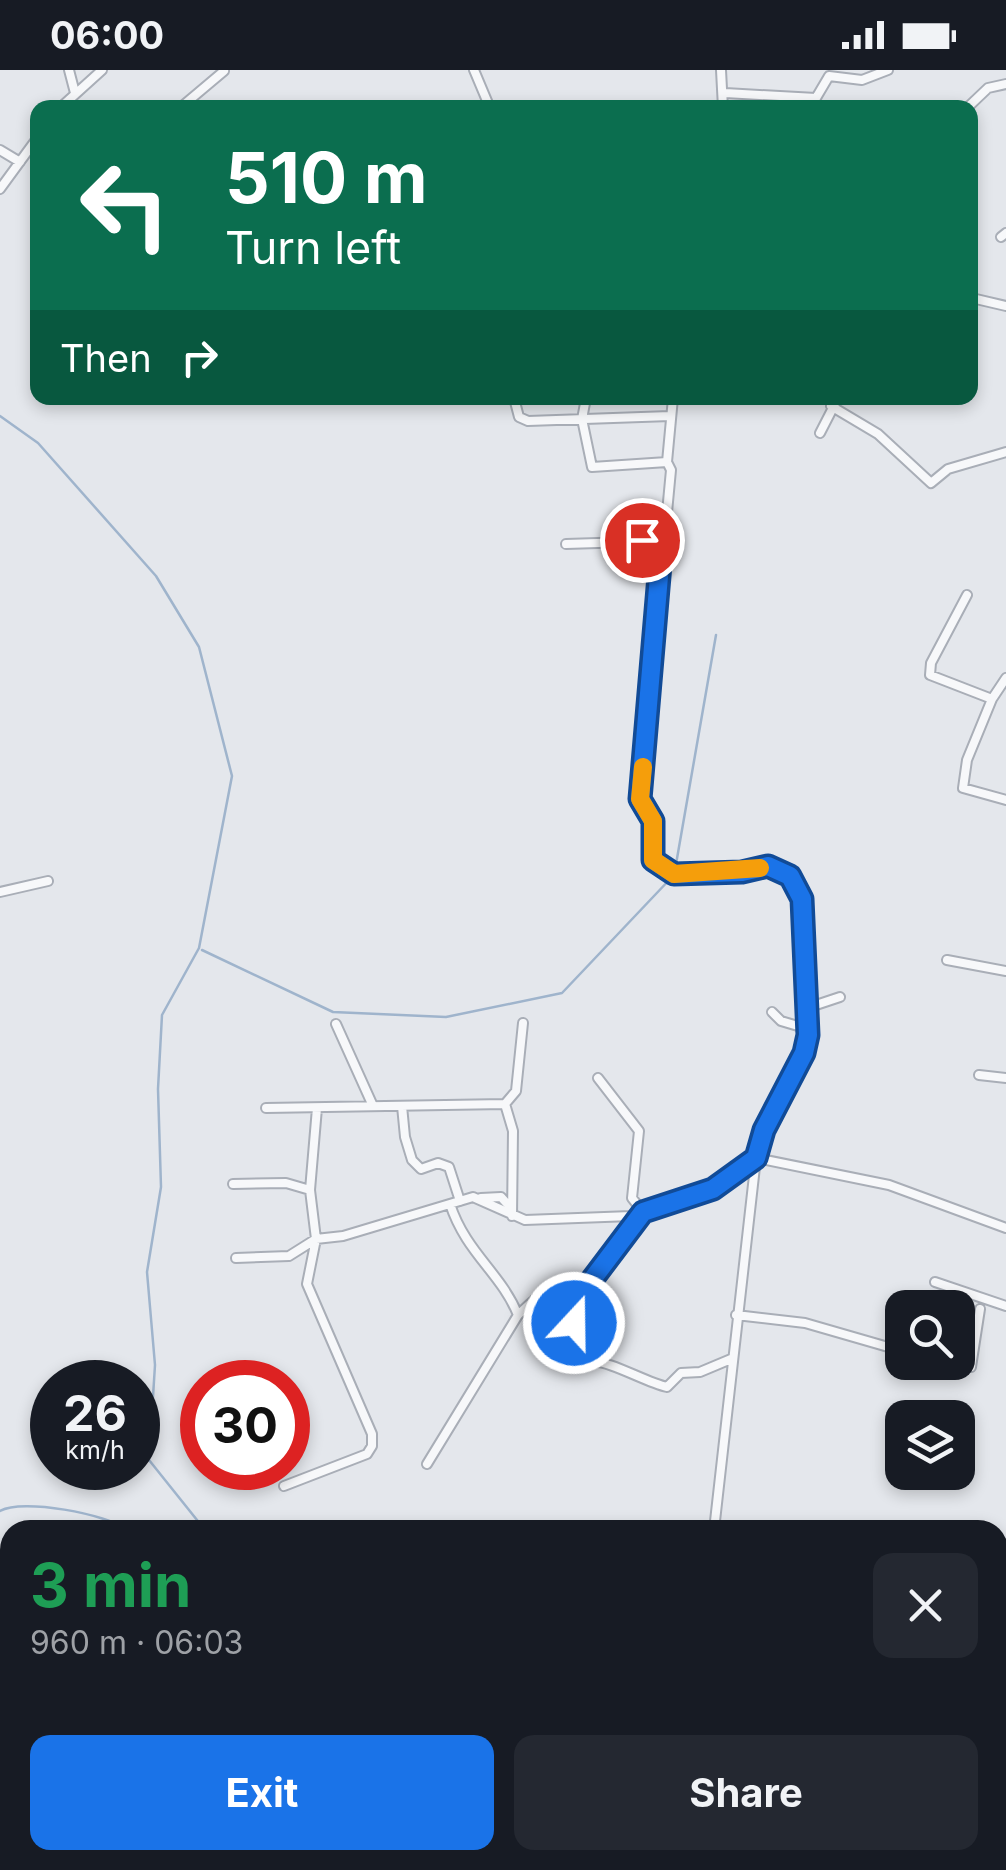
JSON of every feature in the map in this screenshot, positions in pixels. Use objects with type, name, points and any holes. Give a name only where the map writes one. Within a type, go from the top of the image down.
[{"type":"street","points":[[69,70],[75,93]]},
{"type":"street","points":[[68,100],[102,70]]},
{"type":"street","points":[[474,70],[487,100]]},
{"type":"street","points":[[722,70],[724,100]]},
{"type":"street","points":[[725,93],[816,98],[829,76],[862,80],[888,70]]},
{"type":"street","points":[[190,100],[224,71]]},
{"type":"street","points":[[975,100],[988,88],[1006,84]]},
{"type":"street","points":[[0,189],[30,148]]},
{"type":"street","points":[[0,150],[20,162]]},
{"type":"street","points":[[978,300],[1006,306]]},
{"type":"street","points":[[516,405],[519,417],[528,421],[670,416]]},
{"type":"street","points":[[585,405],[582,420],[592,467],[667,462]]},
{"type":"street","points":[[671,405],[667,462],[671,470],[640,799],[653,821],[653,860],[674,874],[742,872],[768,866],[790,876],[802,899],[808,1029],[804,1053],[764,1130],[756,1158],[715,1520]]},
{"type":"street","points":[[820,433],[831,406],[878,434],[930,483],[948,469],[1006,452]]},
{"type":"street","points":[[566,544],[662,541]]},
{"type":"street","points":[[968,595],[930,675],[999,698]]},
{"type":"street","points":[[1006,678],[967,760],[963,788],[1006,800]]},
{"type":"street","points":[[0,892],[48,880]]},
{"type":"street","points":[[947,960],[1006,970]]},
{"type":"street","points":[[806,1010],[840,997]]},
{"type":"street","points":[[772,1012],[781,1021],[808,1029]]},
{"type":"street","points":[[266,1108],[505,1104],[516,1091],[523,1023]]},
{"type":"street","points":[[336,1024],[373,1106]]},
{"type":"street","points":[[979,1075],[1006,1078]]},
{"type":"street","points":[[598,1078],[638,1130],[632,1198],[643,1212]]},
{"type":"street","points":[[505,1104],[513,1131],[512,1212]]},
{"type":"street","points":[[402,1106],[404,1137],[416,1167],[450,1166],[460,1234],[512,1300],[518,1315]]},
{"type":"street","points":[[310,1476],[367,1454],[372,1446],[372,1434],[308,1284],[316,1239],[310,1190],[317,1108]]},
{"type":"street","points":[[236,1258],[289,1256],[316,1239],[344,1236],[455,1202],[481,1198],[512,1212],[577,1221],[643,1212],[713,1189],[756,1158],[889,1184],[1006,1228]]},
{"type":"street","points":[[232,1184],[286,1182],[310,1190]]},
{"type":"street","points":[[576,1343],[579,1297],[643,1212]]},
{"type":"street","points":[[935,1282],[1006,1306]]},
{"type":"street","points":[[427,1464],[518,1315],[541,1293],[559,1291],[579,1297]]},
{"type":"street","points":[[975,1342],[980,1310]]},
{"type":"street","points":[[736,1315],[805,1323],[885,1346]]},
{"type":"street","points":[[592,1362],[607,1362],[630,1376],[667,1388],[682,1373],[700,1372],[731,1359]]},
{"type":"waterway","points":[[0,416],[38,443],[156,576],[199,647],[232,776],[199,948],[162,1015],[158,1089],[161,1187],[147,1272],[155,1365],[149,1460],[197,1520]]},
{"type":"waterway","points":[[675,870],[716,635]]},
{"type":"waterway","points":[[202,950],[333,1012],[446,1017],[562,993],[672,877]]},
{"type":"waterway","points":[[0,1511],[11,1507],[45,1507],[107,1520]]},
{"type":"slow traffic","points":[[643,767],[640,799],[653,821],[653,860],[674,874],[760,868]]},
{"type":"route","points":[[574,1323],[579,1297],[643,1212],[685,1195],[713,1189],[756,1158],[764,1130],[804,1053],[808,1035],[802,899],[790,876],[768,866],[742,872],[674,874],[653,860],[653,821],[640,799],[662,541],[642,540]]}]
